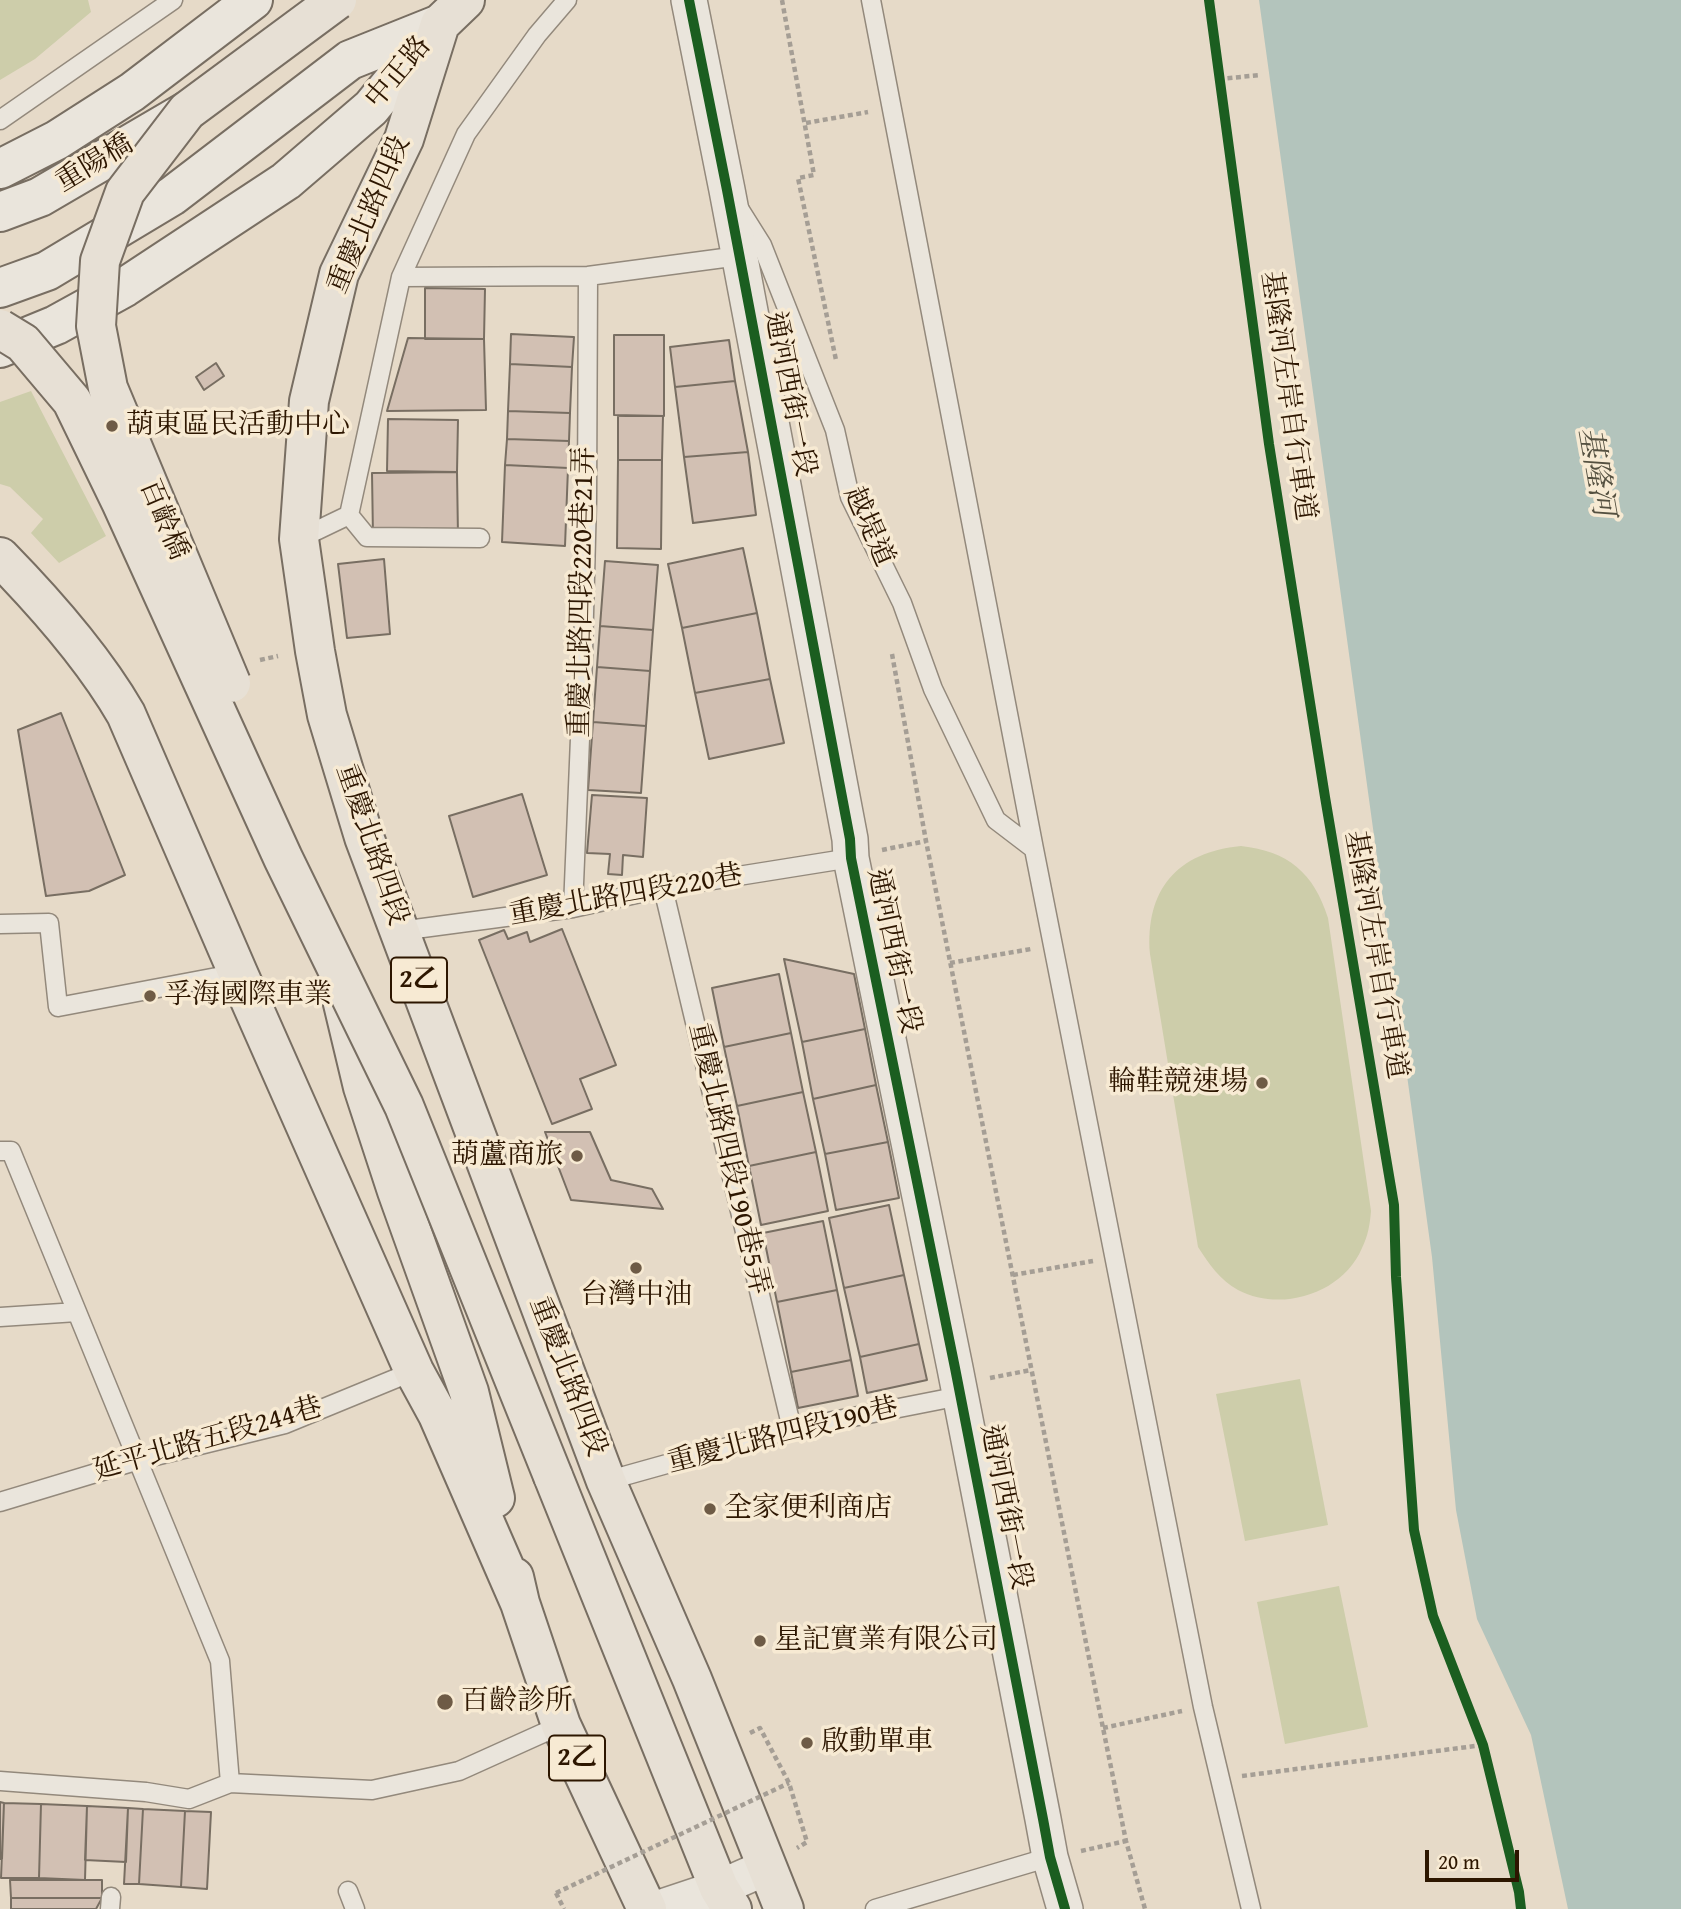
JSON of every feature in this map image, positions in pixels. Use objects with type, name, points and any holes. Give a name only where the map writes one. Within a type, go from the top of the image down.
[{"type":"main road","name":"百齡橋","points":[[337,0],[187,110],[125,192],[100,261],[96,326],[108,388],[254,737],[341,995],[363,1087],[469,1392],[520,1603]]},
{"type":"main road","name":"重慶北路四段","points":[[453,12],[404,139],[339,274],[309,401],[299,539],[327,715],[364,837],[606,1481],[692,1679],[784,1909]]},
{"type":"main road","points":[[0,329],[23,343],[72,401],[283,858],[404,1106],[725,1898]]},
{"type":"main road","points":[[0,557],[65,629],[126,714],[414,1371],[438,1415],[520,1603]]},
{"type":"main road","name":"2乙","points":[[520,1603],[561,1725],[648,1909]]},
{"type":"street","points":[[0,169],[57,140],[121,99],[253,0]]},
{"type":"street","name":"通河西街一段","points":[[689,0],[848,825],[851,858],[1050,1857],[1065,1909]]},
{"type":"street","name":"中正路","points":[[0,288],[47,271],[172,196],[351,60],[453,12]]},
{"type":"street","name":"中正路","points":[[0,348],[56,326],[125,287],[286,181],[371,108],[453,12]]},
{"type":"street","name":"重陽橋","points":[[0,212],[40,197],[187,110]]},
{"type":"street","points":[[656,1909],[725,1898],[767,1867]]},
{"type":"lane","points":[[0,120],[173,0]]},
{"type":"lane","points":[[349,515],[401,277],[466,134],[537,35],[567,0]]},
{"type":"lane","points":[[872,0],[1034,849],[1203,1707],[1251,1909]]},
{"type":"lane","name":"越堤道","points":[[727,190],[762,245],[835,430],[850,497],[902,603],[933,689],[996,820],[1034,849]]},
{"type":"lane","points":[[401,277],[588,276],[739,256]]},
{"type":"lane","name":"重慶北路四段220巷21弄","points":[[573,908],[587,500],[588,276]]},
{"type":"lane","points":[[299,539],[349,515]]},
{"type":"lane","points":[[349,515],[367,537],[480,538]]},
{"type":"lane","name":"重慶北路四段220巷","points":[[400,931],[573,908],[663,888],[851,858]]},
{"type":"lane","name":"重慶北路四段190巷5弄","points":[[663,888],[792,1429]]},
{"type":"lane","points":[[0,923],[49,923],[58,1007],[238,973]]},
{"type":"lane","points":[[0,1151],[10,1151],[220,1661],[230,1783]]},
{"type":"lane","points":[[0,1317],[77,1312]]},
{"type":"lane","name":"延平北路五段244巷","points":[[0,1502],[139,1460],[285,1424],[414,1371]]},
{"type":"lane","name":"重慶北路四段190巷","points":[[606,1481],[792,1429],[960,1396]]},
{"type":"lane","points":[[0,1781],[146,1792],[190,1799],[230,1783],[372,1790],[459,1771],[561,1725]]},
{"type":"lane","points":[[875,1909],[1050,1857]]},
{"type":"lane","points":[[348,1891],[355,1909]]},
{"type":"path","points":[[782,0],[814,175],[798,177],[837,362]]},
{"type":"path","points":[[1217,66],[1221,92]]},
{"type":"path","points":[[1219,79],[1261,75]]},
{"type":"path","points":[[806,123],[892,108]]},
{"type":"path","points":[[891,650],[926,841],[1103,1728],[1126,1841],[1144,1909]]},
{"type":"path","points":[[950,963],[1053,945]]},
{"type":"path","points":[[1013,1275],[1114,1258]]},
{"type":"path","points":[[1103,1728],[1203,1707]]},
{"type":"path","points":[[760,1728],[789,1783],[807,1842]]},
{"type":"path","points":[[1478,1732],[1486,1759]]},
{"type":"path","points":[[1220,1779],[1483,1745]]},
{"type":"path","points":[[564,1909],[556,1893],[789,1783]]},
{"type":"green space","points":[[0,0],[88,0],[91,12],[35,59],[0,80]]},
{"type":"green space","points":[[31,391],[106,536],[59,563],[31,533],[43,519],[10,487],[0,484],[0,402]]},
{"type":"green space","name":"輪鞋競速場","points":[[1241,846],[1272,853],[1297,867],[1315,888],[1328,918],[1371,1211],[1366,1239],[1353,1264],[1341,1277],[1326,1287],[1292,1299],[1255,1297],[1238,1290],[1220,1276],[1198,1247],[1150,954],[1153,911],[1170,878],[1199,856]]},
{"type":"green space","points":[[1300,1379],[1328,1525],[1245,1541],[1216,1394]]},
{"type":"green space","points":[[1339,1586],[1368,1727],[1285,1744],[1257,1602]]},
{"type":"water","name":"基隆河","points":[[1259,0],[1681,0],[1681,1909],[1568,1909],[1531,1735],[1477,1619],[1456,1510],[1432,1257]]},
{"type":"building","points":[[425,288],[485,289],[484,339],[425,339]]},
{"type":"building","points":[[511,334],[574,337],[572,367],[510,364]]},
{"type":"building","points":[[614,335],[664,335],[664,416],[614,415]]},
{"type":"building","points":[[408,338],[484,339],[486,410],[387,411]]},
{"type":"building","points":[[729,340],[735,381],[675,387],[670,347]]},
{"type":"building","points":[[216,363],[224,376],[204,390],[196,377]]},
{"type":"building","points":[[510,364],[572,367],[570,413],[508,411]]},
{"type":"building","points":[[735,381],[748,452],[684,457],[675,387]]},
{"type":"building","points":[[508,411],[570,413],[569,441],[507,439]]},
{"type":"building","points":[[618,416],[663,416],[662,460],[618,460]]},
{"type":"building","points":[[388,419],[458,420],[457,472],[387,471]]},
{"type":"building","points":[[507,439],[569,441],[568,468],[505,465]]},
{"type":"building","points":[[748,452],[756,515],[693,523],[684,457]]},
{"type":"building","points":[[618,460],[662,460],[661,549],[617,548]]},
{"type":"building","points":[[505,465],[568,468],[565,546],[502,542]]},
{"type":"building","points":[[457,472],[458,536],[373,537],[372,473]]},
{"type":"building","points":[[743,548],[757,613],[682,628],[668,564]]},
{"type":"building","points":[[384,559],[390,634],[347,638],[338,564]]},
{"type":"building","points":[[605,561],[658,565],[653,630],[600,626]]},
{"type":"building","points":[[757,613],[770,679],[695,693],[682,628]]},
{"type":"building","points":[[600,626],[653,630],[650,671],[597,667]]},
{"type":"building","points":[[597,667],[650,671],[646,726],[593,722]]},
{"type":"building","points":[[770,679],[784,743],[709,759],[695,693]]},
{"type":"building","points":[[61,713],[125,875],[89,891],[46,896],[18,730]]},
{"type":"building","points":[[593,722],[646,726],[641,793],[588,790]]},
{"type":"building","points":[[522,794],[547,875],[473,897],[449,816]]},
{"type":"building","points":[[592,795],[647,798],[643,857],[623,855],[622,875],[608,874],[610,854],[587,853]]},
{"type":"building","points":[[562,929],[616,1065],[580,1079],[592,1109],[552,1124],[479,940],[504,930],[508,939],[527,932],[530,942]]},
{"type":"building","points":[[784,959],[854,974],[865,1029],[802,1042]]},
{"type":"building","points":[[779,974],[791,1033],[724,1047],[712,988]]},
{"type":"building","points":[[865,1029],[876,1085],[813,1099],[802,1042]]},
{"type":"building","points":[[791,1033],[803,1092],[737,1106],[724,1047]]},
{"type":"building","points":[[876,1085],[888,1142],[825,1154],[813,1099]]},
{"type":"building","points":[[803,1092],[816,1152],[749,1166],[737,1106]]},
{"type":"building","name":"葫蘆商旅","points":[[545,1132],[590,1132],[611,1180],[652,1189],[663,1209],[571,1200]]},
{"type":"building","points":[[888,1142],[899,1198],[836,1210],[825,1154]]},
{"type":"building","points":[[816,1152],[828,1211],[761,1225],[749,1166]]},
{"type":"building","points":[[889,1205],[904,1275],[844,1288],[829,1218]]},
{"type":"building","points":[[823,1221],[837,1290],[777,1302],[763,1233]]},
{"type":"building","points":[[904,1275],[919,1344],[860,1357],[844,1288]]},
{"type":"building","points":[[837,1290],[851,1360],[791,1372],[777,1302]]},
{"type":"building","points":[[919,1344],[927,1380],[867,1393],[860,1357]]},
{"type":"building","points":[[851,1360],[858,1396],[798,1408],[791,1372]]},
{"type":"building","points":[[0,1802],[4,1803],[2,1859],[0,1859]]},
{"type":"building","points":[[4,1803],[41,1804],[39,1878],[1,1878]]},
{"type":"building","points":[[41,1804],[87,1806],[85,1880],[39,1878]]},
{"type":"building","points":[[87,1806],[128,1808],[126,1862],[85,1860]]},
{"type":"building","points":[[128,1808],[143,1809],[139,1884],[124,1884]]},
{"type":"building","points":[[143,1809],[185,1811],[181,1887],[139,1884]]},
{"type":"building","points":[[185,1811],[211,1812],[207,1889],[181,1887]]},
{"type":"building","points":[[10,1880],[102,1880],[102,1898],[11,1898]]},
{"type":"building","points":[[11,1898],[102,1898],[96,1909],[11,1909]]},
{"type":"cycle path","points":[[689,0],[850,839],[851,858],[955,1368],[1050,1857],[1065,1909]]},
{"type":"cycle path","name":"基隆河左岸自行車道","points":[[1209,0],[1269,444],[1394,1205],[1396,1277],[1414,1530],[1433,1616],[1483,1745],[1521,1909]]},
{"type":"place","name":"葫東區民活動中心","points":[[112,426]]},
{"type":"place","name":"孚海國際車業","points":[[150,996]]},
{"type":"place","name":"輪鞋競速場","points":[[1262,1083]]},
{"type":"place","name":"葫蘆商旅","points":[[577,1156]]},
{"type":"place","name":"台灣中油","points":[[636,1268]]},
{"type":"place","name":"全家便利商店","points":[[710,1509]]},
{"type":"place","name":"星記實業有限公司","points":[[760,1641]]},
{"type":"place","name":"百齡診所","points":[[445,1702]]},
{"type":"place","name":"啟動單車","points":[[807,1743]]}]
